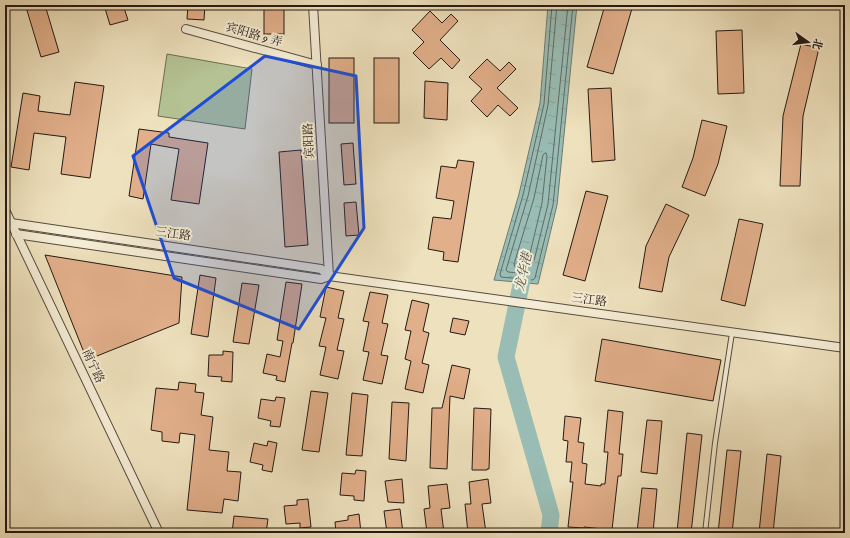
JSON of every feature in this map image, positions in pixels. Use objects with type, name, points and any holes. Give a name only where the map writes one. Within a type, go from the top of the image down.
[{"type":"street","name":"宾阳路","points":[[313,5],[329,276]]},
{"type":"street","name":"宾阳路 9 弄","points":[[186,28],[317,65]]},
{"type":"street","name":"南宁路","points":[[5,210],[159,533]]},
{"type":"street","name":"三江路","points":[[11,223],[321,269],[329,276],[845,348]]},
{"type":"street","name":"三江路","points":[[16,234],[321,280],[329,276]]},
{"type":"lane","points":[[705,533],[715,443],[732,332]]},
{"type":"highlighted area","points":[[265,56],[356,76],[364,228],[299,329],[174,278],[133,156]]},
{"type":"green space","points":[[167,54],[252,69],[245,129],[158,116]]},
{"type":"water","points":[[548,5],[577,5],[557,205],[538,284],[494,280],[519,194],[540,103]]},
{"type":"building","points":[[31,5],[45,5],[59,52],[41,57],[26,7]]},
{"type":"building","points":[[104,5],[123,5],[128,20],[110,25]]},
{"type":"building","points":[[188,5],[205,5],[204,20],[187,19]]},
{"type":"building","points":[[264,5],[284,5],[284,34],[264,34]]},
{"type":"building","points":[[605,5],[633,5],[613,74],[587,67]]},
{"type":"building","points":[[430,11],[442,23],[451,14],[458,21],[440,40],[460,60],[452,69],[441,58],[429,69],[413,53],[424,42],[412,30]]},
{"type":"building","points":[[742,30],[744,93],[718,94],[716,31]]},
{"type":"building","points":[[801,44],[819,48],[803,116],[800,186],[780,186],[783,116]]},
{"type":"building","points":[[329,58],[354,58],[354,123],[329,123]]},
{"type":"building","points":[[374,58],[399,58],[399,123],[374,123]]},
{"type":"building","points":[[487,59],[500,71],[509,62],[516,69],[497,88],[518,108],[510,116],[498,105],[487,117],[471,101],[482,89],[469,77]]},
{"type":"building","points":[[425,81],[448,83],[447,120],[424,118]]},
{"type":"building","points":[[75,82],[104,86],[90,178],[61,174],[66,137],[34,133],[29,170],[11,167],[23,93],[40,96],[38,111],[70,115]]},
{"type":"building","points":[[611,88],[615,160],[592,162],[588,89]]},
{"type":"building","points":[[702,120],[727,126],[718,164],[705,196],[682,187],[693,158]]},
{"type":"building","points":[[139,129],[169,133],[169,137],[208,143],[199,204],[171,200],[179,149],[151,144],[143,199],[129,196]]},
{"type":"building","points":[[353,143],[356,184],[344,185],[341,144]]},
{"type":"building","points":[[301,150],[308,245],[285,247],[279,152]]},
{"type":"building","points":[[458,160],[474,162],[458,262],[443,260],[444,252],[428,249],[433,217],[451,219],[454,201],[436,198],[441,166],[456,168]]},
{"type":"building","points":[[586,191],[608,196],[585,281],[563,275]]},
{"type":"building","points":[[356,202],[359,235],[346,236],[344,203]]},
{"type":"building","points":[[666,204],[689,215],[669,257],[662,292],[639,288],[646,246]]},
{"type":"building","points":[[739,219],[763,224],[745,306],[721,300]]},
{"type":"building","points":[[45,255],[182,277],[179,323],[87,360]]},
{"type":"building","points":[[200,275],[216,278],[208,337],[191,334]]},
{"type":"building","points":[[286,282],[302,284],[293,343],[285,382],[276,380],[277,376],[263,373],[267,354],[280,357],[283,341],[277,340]]},
{"type":"building","points":[[242,283],[259,285],[249,344],[233,342]]},
{"type":"building","points":[[326,287],[344,291],[338,318],[344,319],[337,350],[344,351],[338,379],[320,375],[326,347],[319,346],[326,318],[320,317]]},
{"type":"building","points":[[370,292],[388,295],[382,323],[388,324],[381,355],[388,356],[382,384],[363,380],[369,352],[363,351],[369,322],[363,321]]},
{"type":"building","points":[[412,300],[429,304],[423,331],[429,333],[422,363],[429,365],[423,393],[405,389],[411,361],[405,359],[411,331],[405,330]]},
{"type":"building","points":[[453,318],[469,321],[465,335],[450,332]]},
{"type":"building","points":[[602,339],[721,360],[713,401],[595,381]]},
{"type":"building","points":[[223,351],[233,352],[232,382],[221,381],[222,377],[208,376],[209,355],[223,355]]},
{"type":"building","points":[[452,365],[470,369],[464,399],[450,396],[447,469],[430,468],[432,408],[442,408]]},
{"type":"building","points":[[179,382],[196,384],[195,392],[204,393],[201,415],[213,417],[209,450],[229,452],[227,471],[241,472],[238,501],[224,499],[222,513],[187,510],[195,435],[180,433],[179,443],[162,441],[162,432],[151,430],[156,388],[178,390]]},
{"type":"building","points":[[311,391],[328,393],[319,452],[302,450]]},
{"type":"building","points":[[352,393],[368,395],[362,456],[346,455]]},
{"type":"building","points":[[276,397],[285,398],[280,427],[270,426],[271,421],[258,418],[261,399],[275,401]]},
{"type":"building","points":[[392,402],[409,403],[406,461],[389,459]]},
{"type":"building","points":[[474,408],[491,409],[489,469],[487,470],[472,470]]},
{"type":"building","points":[[608,410],[623,412],[619,454],[623,454],[621,476],[618,476],[612,530],[568,527],[573,482],[570,482],[572,462],[566,462],[568,441],[563,440],[565,416],[581,418],[578,442],[584,443],[582,463],[587,464],[585,484],[601,486],[601,484],[605,484],[608,452],[604,452]]},
{"type":"building","points":[[647,420],[662,421],[657,474],[641,472]]},
{"type":"building","points":[[687,433],[702,435],[691,533],[677,532]]},
{"type":"building","points":[[268,441],[277,443],[272,472],[262,470],[263,465],[250,462],[254,443],[267,446]]},
{"type":"building","points":[[727,450],[741,451],[732,533],[718,533]]},
{"type":"building","points":[[767,454],[781,456],[773,533],[759,533]]},
{"type":"building","points":[[356,470],[366,471],[364,501],[354,500],[354,496],[340,495],[342,473],[355,474]]},
{"type":"building","points":[[402,479],[404,503],[388,502],[385,481]]},
{"type":"building","points":[[488,479],[491,503],[482,504],[486,533],[468,533],[465,504],[471,504],[469,482]]},
{"type":"building","points":[[447,484],[450,508],[441,509],[444,533],[427,533],[424,509],[430,508],[428,486]]},
{"type":"building","points":[[642,488],[657,489],[653,533],[637,532]]},
{"type":"building","points":[[308,499],[311,527],[300,528],[300,523],[286,524],[284,506],[297,505],[297,500]]},
{"type":"building","points":[[400,509],[403,533],[387,533],[384,511]]},
{"type":"building","points":[[359,514],[361,533],[336,533],[335,522],[348,520],[348,516]]},
{"type":"building","points":[[234,516],[268,519],[266,533],[232,533]]},
{"type":"waterway","name":"龙华港","points":[[526,261],[506,357],[551,515],[549,533]]}]
